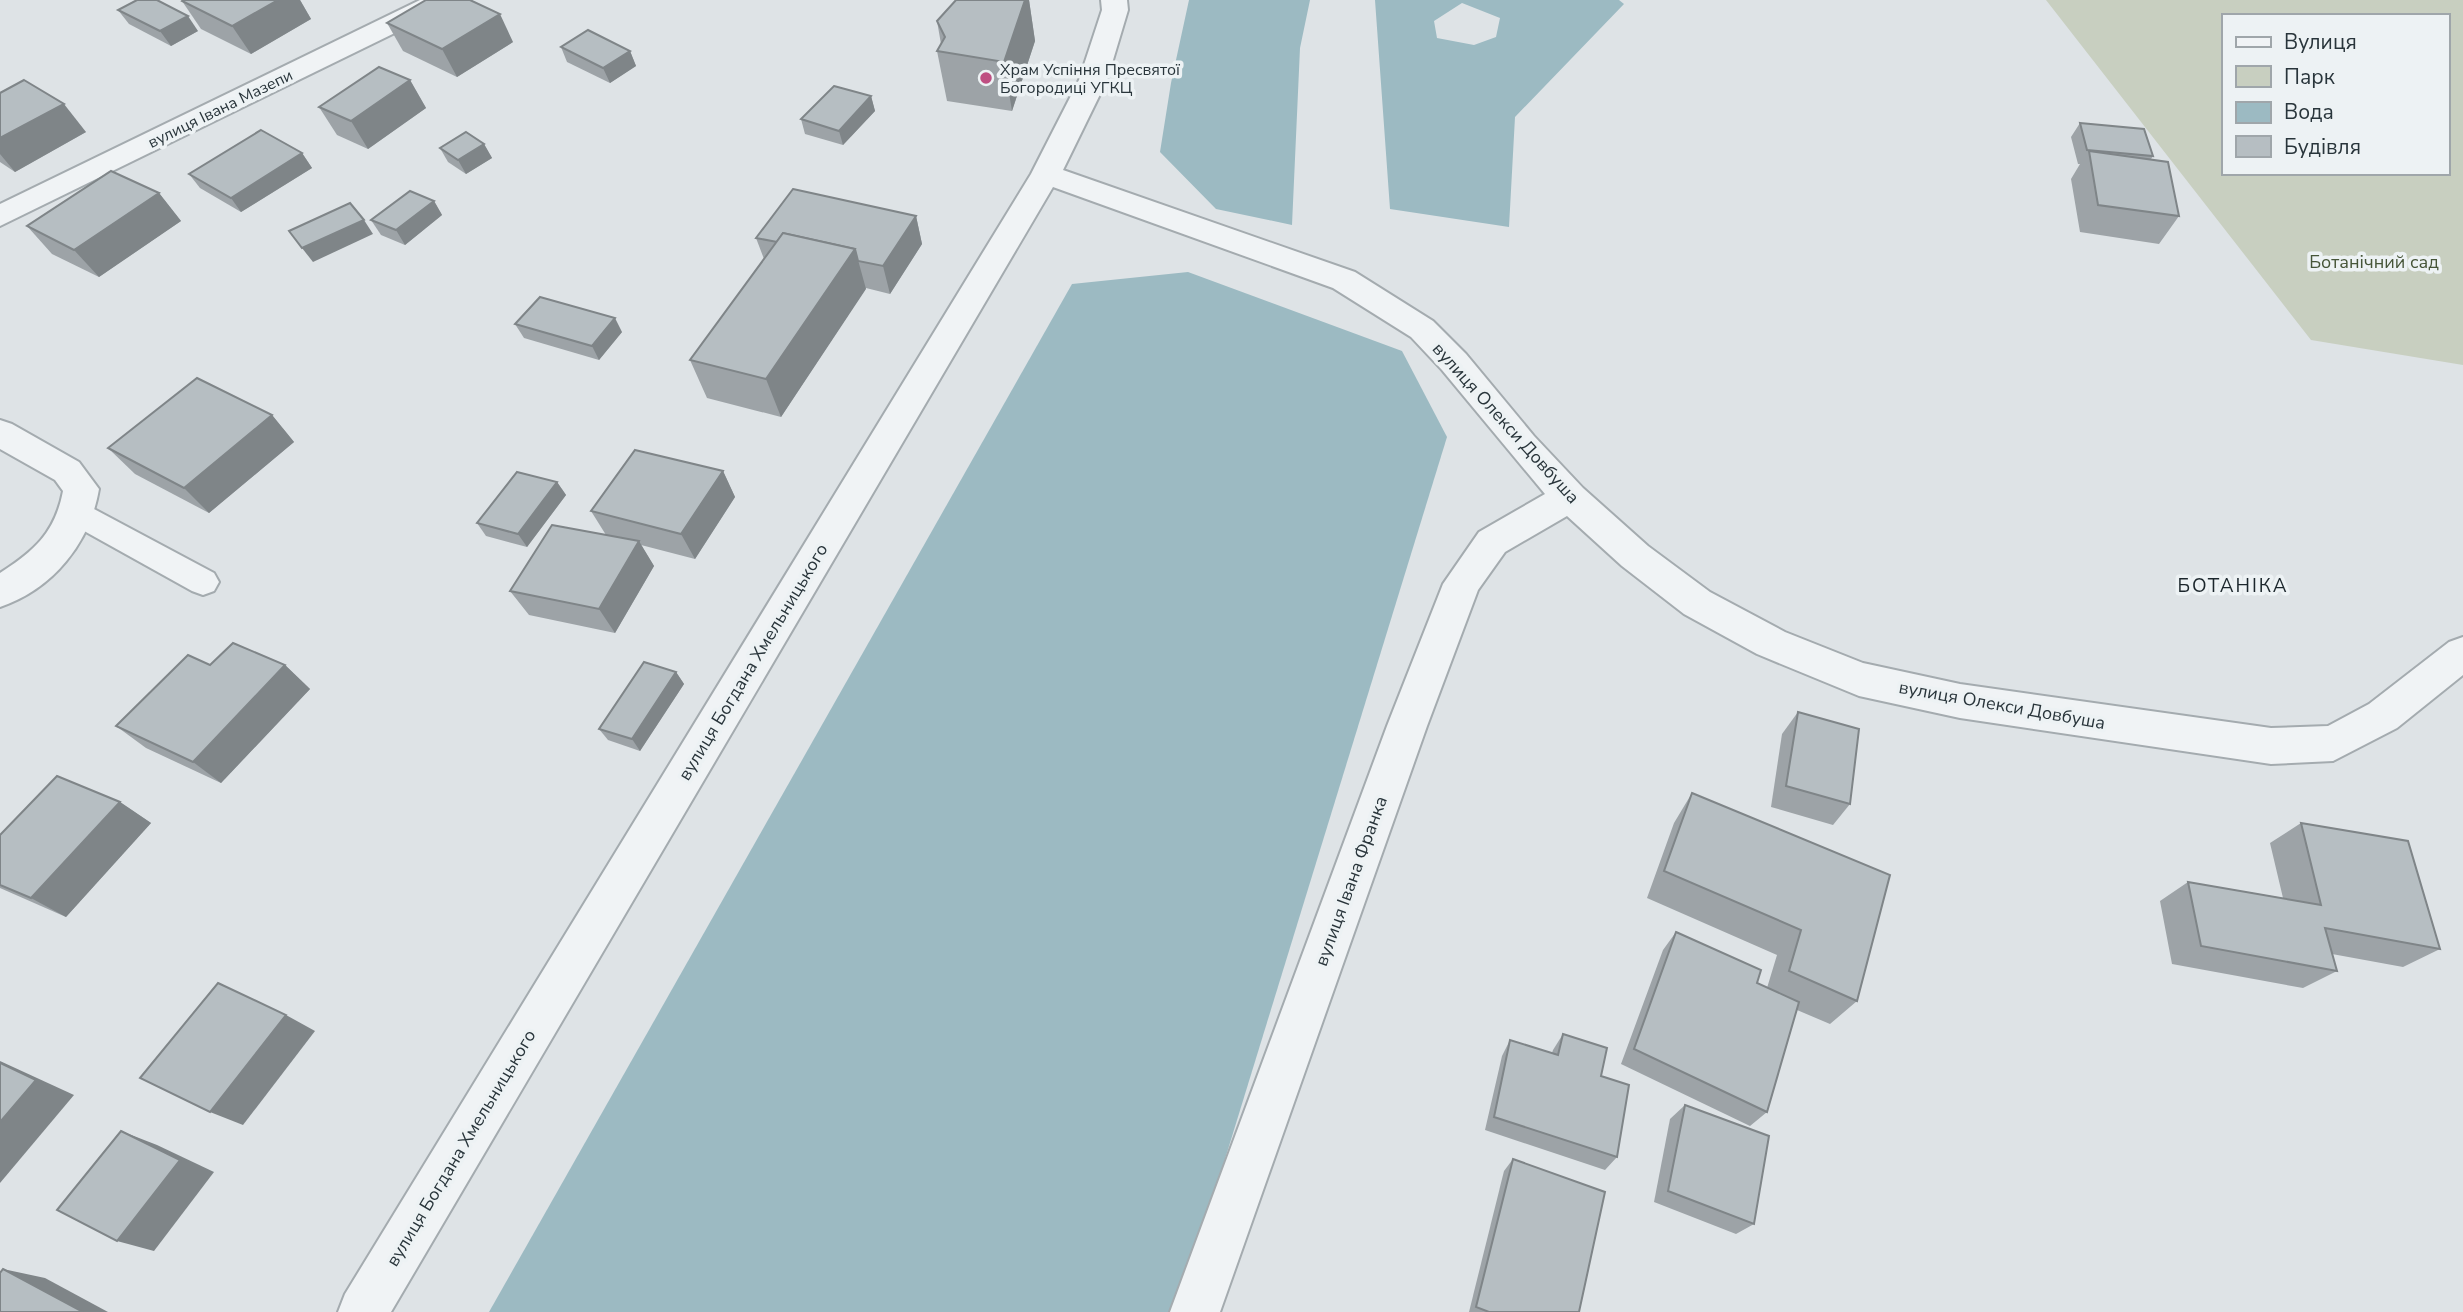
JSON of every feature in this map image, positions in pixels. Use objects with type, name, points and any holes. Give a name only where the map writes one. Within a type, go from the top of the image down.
[{"type":"street","name":"вулиця Івана Мазепи","points":[[0,216],[441,0]]},
{"type":"street","name":"вулиця Богдана Хмельницького","points":[[363,1312],[1046,174],[1093,80],[1115,10],[1114,0]]},
{"type":"street","name":"вулиця Олекси Довбуша","points":[[1046,174],[1321,271],[1381,300],[1422,329],[1454,362],[1522,445],[1570,498],[1635,556],[1697,603],[1772,643],[1858,679],[1960,701],[2271,746],[2333,743],[2383,716],[2463,653]]},
{"type":"street","points":[[0,433],[68,471],[81,489],[79,513],[66,537],[33,572],[0,593]]},
{"type":"street","name":"вулиця Івана Франка","points":[[1195,1312],[1407,726],[1462,584],[1492,542],[1523,522],[1570,498]]},
{"type":"lane","points":[[79,513],[204,582]]},
{"type":"green space","name":"Ботанічний сад","points":[[2046,0],[2463,0],[2463,365],[2311,340]]},
{"type":"water","points":[[1189,0],[1310,0],[1300,48],[1292,225],[1216,209],[1160,152],[1171,83]]},
{"type":"water","points":[[1375,0],[1619,0],[1624,4],[1515,117],[1509,227],[1390,209]],"holes":[[[1462,3],[1500,18],[1496,37],[1474,45],[1437,38],[1434,21]]]},
{"type":"water","points":[[1188,272],[1402,351],[1447,437],[1178,1312],[489,1312],[1072,284]]},
{"type":"building","points":[[137,0],[157,0],[188,16],[160,31],[118,10]]},
{"type":"building","points":[[183,0],[278,0],[232,26]]},
{"type":"building","points":[[426,0],[470,0],[500,14],[442,49],[387,23]]},
{"type":"building","points":[[956,0],[1025,0],[1004,62],[937,51],[945,37],[937,21]]},
{"type":"building","points":[[588,30],[630,51],[603,68],[561,47]]},
{"type":"building","points":[[379,67],[410,80],[351,121],[319,107]]},
{"type":"building","points":[[24,80],[64,104],[0,138],[0,93]]},
{"type":"building","points":[[834,86],[871,96],[839,131],[801,119]]},
{"type":"building","points":[[2080,123],[2144,129],[2153,156],[2087,150]]},
{"type":"building","points":[[261,130],[302,153],[231,198],[189,174]]},
{"type":"building","points":[[466,132],[484,144],[458,160],[440,148]]},
{"type":"building","points":[[2089,151],[2168,162],[2179,216],[2098,205]]},
{"type":"building","points":[[111,171],[159,193],[74,250],[27,226]]},
{"type":"building","points":[[793,189],[916,216],[883,266],[858,261],[855,249],[783,233],[777,242],[756,238]]},
{"type":"building","points":[[410,191],[434,201],[396,230],[371,220]]},
{"type":"building","points":[[350,203],[364,220],[302,248],[289,231]]},
{"type":"building","points":[[783,233],[855,249],[766,379],[690,360]]},
{"type":"building","points":[[540,297],[615,318],[592,346],[515,324]]},
{"type":"building","points":[[197,378],[272,415],[184,488],[108,448]]},
{"type":"building","points":[[635,450],[723,471],[681,534],[591,511]]},
{"type":"building","points":[[517,472],[557,482],[518,534],[477,523]]},
{"type":"building","points":[[552,525],[639,541],[599,609],[510,591]]},
{"type":"building","points":[[233,643],[285,665],[193,762],[116,726],[188,655],[210,665]]},
{"type":"building","points":[[644,662],[676,672],[632,739],[599,729]]},
{"type":"building","points":[[1798,712],[1859,729],[1850,804],[1786,786]]},
{"type":"building","points":[[57,776],[120,802],[31,898],[0,885],[0,835]]},
{"type":"building","points":[[1692,793],[1890,875],[1857,1001],[1789,971],[1801,930],[1664,871]]},
{"type":"building","points":[[2301,823],[2408,841],[2440,949],[2325,928],[2337,971],[2201,946],[2188,882],[2321,905]]},
{"type":"building","points":[[1676,932],[1761,970],[1757,983],[1799,1002],[1767,1112],[1634,1049]]},
{"type":"building","points":[[218,983],[286,1015],[210,1112],[140,1078]]},
{"type":"building","points":[[1563,1034],[1607,1048],[1601,1076],[1629,1085],[1617,1157],[1494,1117],[1510,1040],[1558,1055]]},
{"type":"building","points":[[0,1063],[36,1080],[0,1122]]},
{"type":"building","points":[[1685,1105],[1769,1136],[1754,1224],[1668,1191]]},
{"type":"building","points":[[121,1131],[180,1160],[117,1241],[57,1210]]},
{"type":"building","points":[[1513,1159],[1605,1192],[1579,1312],[1489,1312],[1476,1307]]},
{"type":"building","points":[[3,1269],[83,1312],[0,1312],[0,1273]]},
{"type":"place","name":"Храм Успіння Пресвятої Богородиці УГКЦ","points":[[986,78]]},
{"type":"district","name":"БОТАНІКА","points":[[2233,585]]}]
